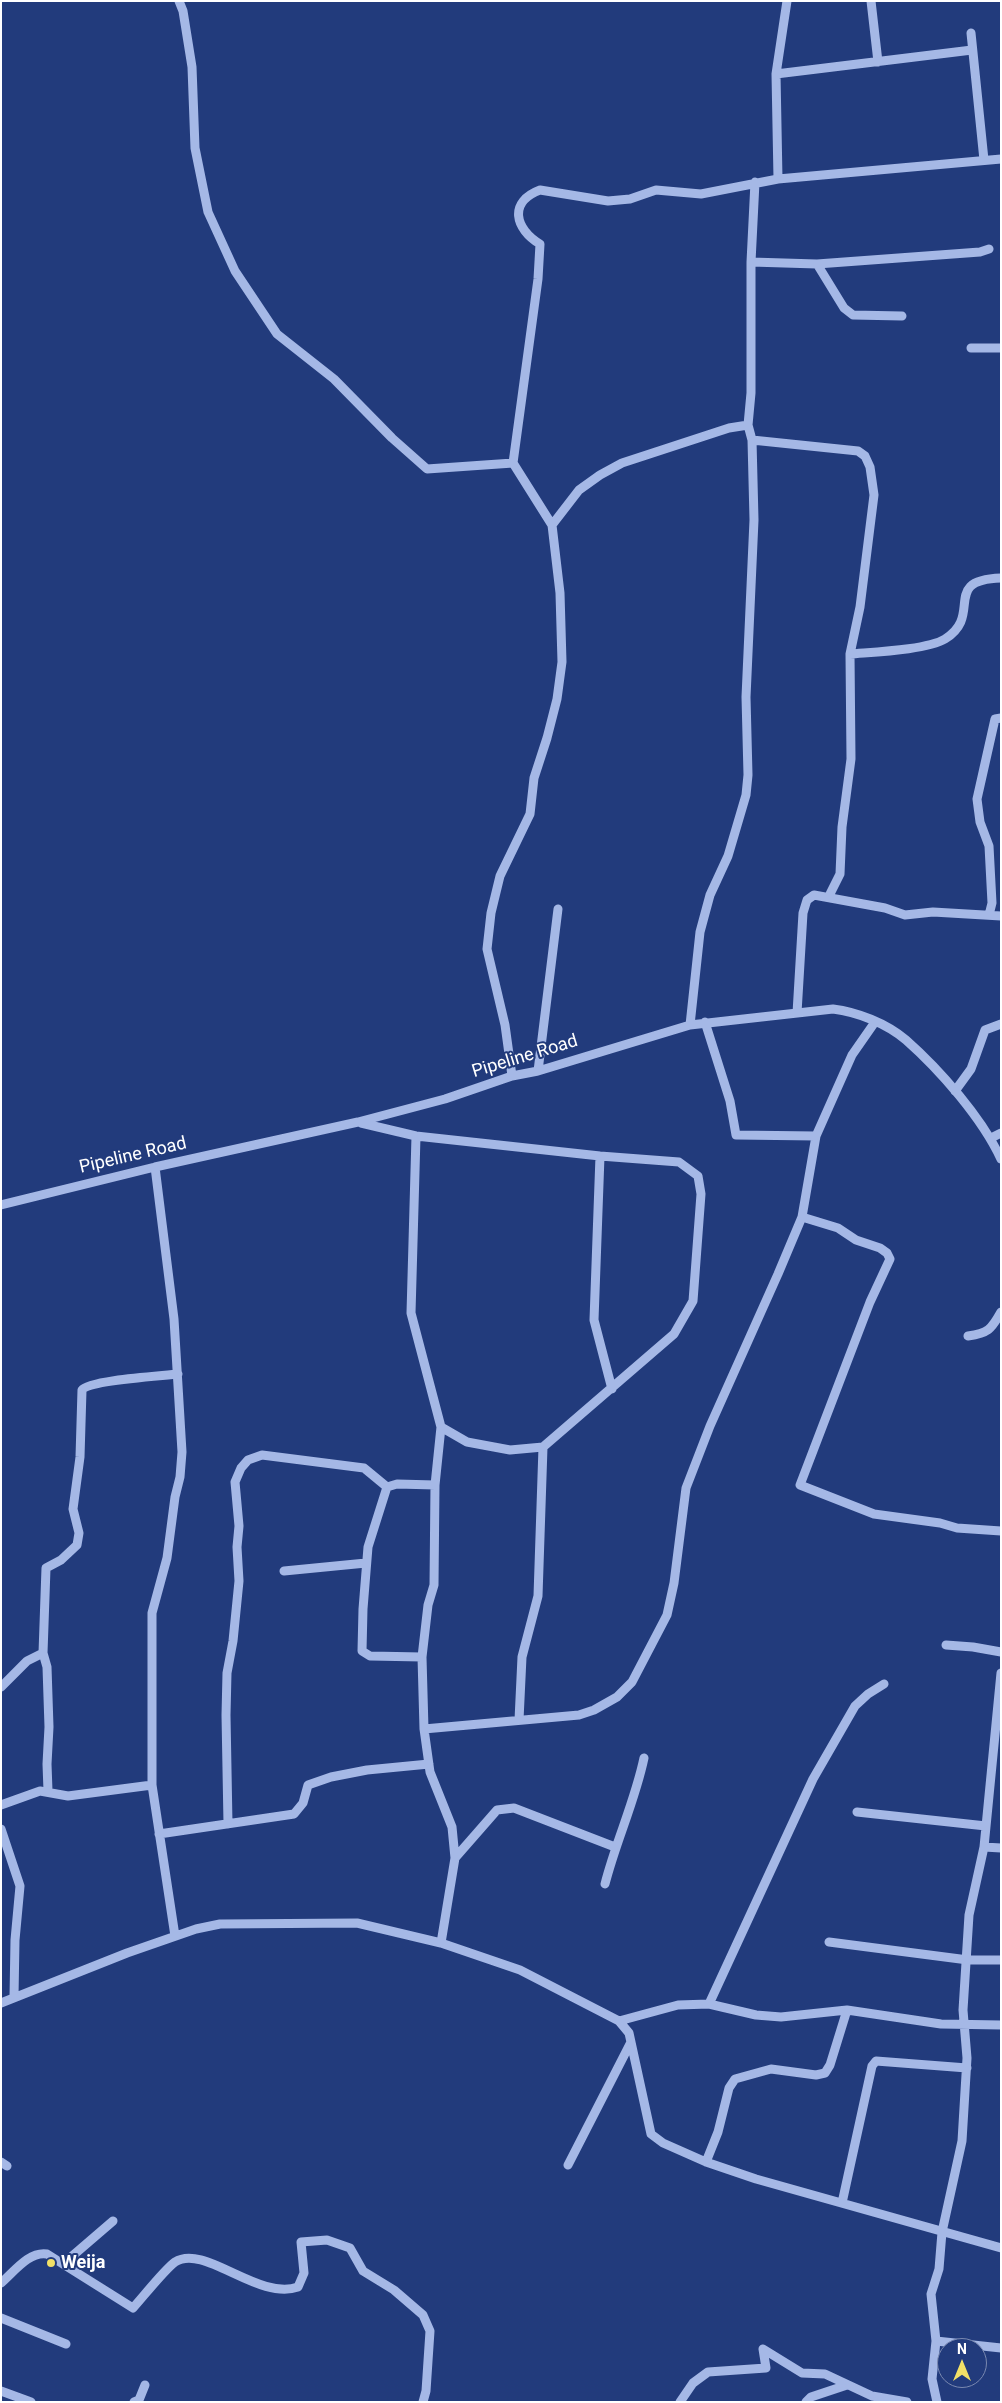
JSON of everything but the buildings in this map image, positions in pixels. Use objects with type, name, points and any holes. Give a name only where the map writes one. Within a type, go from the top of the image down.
[{"type":"street","points":[[179,1],[183,11],[192,67],[195,148],[208,212],[235,271],[278,334],[334,379],[392,438],[427,469],[513,463]]},
{"type":"street","points":[[778,179],[776,74],[787,1]]},
{"type":"street","points":[[872,1],[878,62]]},
{"type":"street","points":[[971,33],[984,160]]},
{"type":"street","points":[[776,74],[972,50]]},
{"type":"street","points":[[512,1076],[505,1026],[487,949],[491,913],[500,876],[530,814],[534,778],[548,738],[557,699],[562,662],[560,593],[552,525],[513,463],[538,279],[540,244],[529,238],[520,227],[518,212],[522,202],[531,194],[540,190],[608,202],[630,199],[656,190],[701,194],[778,179],[1001,159]]},
{"type":"street","points":[[690,1025],[700,932],[710,895],[728,856],[746,795],[748,775],[746,697],[754,520],[752,440],[748,425],[751,393],[751,262],[755,182]]},
{"type":"street","points":[[751,262],[817,264],[980,252],[989,249]]},
{"type":"street","points":[[817,264],[844,308],[853,315],[902,316]]},
{"type":"street","points":[[971,348],[1001,348]]},
{"type":"street","points":[[552,525],[579,490],[600,475],[622,463],[729,428],[748,425]]},
{"type":"street","points":[[752,440],[858,451],[865,456],[870,467],[874,495],[860,607],[850,654],[851,759],[842,827],[840,874],[829,896]]},
{"type":"street","points":[[850,654],[930,645],[944,640],[958,628],[964,618],[965,593],[969,584],[980,579],[1001,578]]},
{"type":"street","points":[[989,915],[992,903],[989,846],[980,822],[977,799],[995,719],[1001,718]]},
{"type":"street","points":[[797,1013],[803,913],[807,900],[814,895],[829,896],[885,908],[904,915],[933,912],[1001,916]]},
{"type":"street","points":[[538,1071],[558,909]]},
{"type":"street","name":"Pipeline Road","points":[[1,1205],[155,1167],[358,1122],[445,1099],[512,1076],[538,1071],[690,1025],[832,1009],[849,1011],[875,1022],[905,1039],[955,1091],[991,1138],[1001,1159]]},
{"type":"street","points":[[705,1022],[730,1101],[736,1135],[816,1136]]},
{"type":"street","points":[[424,1729],[579,1715],[594,1710],[618,1696],[632,1682],[668,1615],[674,1584],[686,1488],[710,1426],[802,1217],[816,1136],[852,1055],[875,1022]]},
{"type":"street","points":[[955,1091],[971,1069],[985,1030],[1001,1024]]},
{"type":"street","points":[[358,1122],[416,1136],[600,1156],[679,1162],[698,1176],[700,1194],[694,1301],[674,1334],[543,1447],[510,1450],[467,1442],[441,1426]]},
{"type":"street","points":[[991,1138],[1001,1133]]},
{"type":"street","points":[[416,1136],[411,1313],[441,1426],[435,1485],[434,1585],[428,1605],[422,1657],[424,1729],[429,1764],[452,1827],[455,1858],[441,1943]]},
{"type":"street","points":[[600,1156],[594,1320],[612,1389]]},
{"type":"street","points":[[155,1167],[174,1318],[182,1463],[174,1497],[166,1564],[152,1613],[152,1785],[175,1936]]},
{"type":"street","points":[[802,1217],[838,1228],[856,1240],[880,1248],[888,1253],[890,1259],[870,1302],[800,1485],[874,1514],[940,1523],[956,1528],[1001,1531]]},
{"type":"street","points":[[968,1336],[980,1335],[992,1329],[1001,1312]]},
{"type":"street","points":[[48,1791],[46,1764],[49,1727],[47,1667],[43,1653],[46,1568],[61,1560],[76,1544],[79,1533],[72,1509],[80,1457],[82,1390],[85,1386],[100,1382],[178,1374]]},
{"type":"street","points":[[519,1720],[522,1657],[538,1596],[543,1447]]},
{"type":"street","points":[[228,1824],[227,1673],[234,1641],[239,1581],[237,1547],[239,1526],[235,1482],[241,1468],[253,1456],[262,1455],[352,1466],[370,1472],[387,1487]]},
{"type":"street","points":[[387,1487],[397,1484],[435,1485]]},
{"type":"street","points":[[387,1487],[368,1547],[362,1651],[370,1656],[422,1657]]},
{"type":"street","points":[[284,1571],[366,1563]]},
{"type":"street","points":[[946,1645],[1001,1652]]},
{"type":"street","points":[[1,1687],[27,1661],[43,1653]]},
{"type":"street","points":[[937,2402],[932,2379],[936,2341],[932,2294],[939,2269],[942,2232],[962,2141],[966,2068],[964,2010],[969,1914],[984,1847],[997,1744],[1001,1673]]},
{"type":"street","points":[[709,2004],[813,1779],[855,1706],[868,1694],[884,1684]]},
{"type":"street","points":[[605,1884],[615,1847],[638,1788],[644,1758]]},
{"type":"street","points":[[159,1834],[294,1814],[303,1803],[308,1785],[331,1777],[367,1770],[429,1764]]},
{"type":"street","points":[[1,1805],[32,1793],[48,1791],[68,1796],[152,1785]]},
{"type":"street","points":[[455,1858],[497,1810],[505,1807],[514,1808],[615,1847]]},
{"type":"street","points":[[857,1812],[986,1826]]},
{"type":"street","points":[[1,1829],[20,1886],[15,1940],[14,1997]]},
{"type":"street","points":[[984,1847],[1001,1848]]},
{"type":"street","points":[[1,2004],[14,1997],[175,1936],[220,1924],[357,1922],[441,1943],[520,1970],[619,2021],[629,2034],[651,2134],[663,2143],[706,2162],[756,2179],[1001,2248]]},
{"type":"street","points":[[829,1942],[968,1960],[1001,1960]]},
{"type":"street","points":[[619,2021],[678,2005],[709,2004],[742,2013],[781,2017],[847,2010],[941,2024],[1001,2025]]},
{"type":"street","points":[[706,2162],[718,2132],[729,2088],[735,2080],[771,2069],[816,2075],[825,2073],[830,2065],[847,2010]]},
{"type":"street","points":[[568,2165],[631,2042]]},
{"type":"street","points":[[842,2203],[872,2066],[876,2061],[966,2068]]},
{"type":"street","points":[[63,2264],[113,2221]]},
{"type":"street","points":[[1,2283],[24,2263],[40,2253],[47,2254],[133,2308],[176,2262],[196,2257],[252,2281],[286,2291],[298,2287],[304,2273],[301,2242],[327,2240],[350,2248],[363,2271],[394,2290],[423,2315],[430,2331],[426,2391],[423,2402]]},
{"type":"street","points":[[1,2318],[66,2344]]},
{"type":"street","points":[[936,2341],[1001,2348]]},
{"type":"street","points":[[680,2402],[693,2383],[708,2372],[766,2368],[764,2349],[802,2373],[825,2374],[872,2396],[906,2402]]},
{"type":"street","points":[[134,2402],[139,2400],[145,2385]]},
{"type":"street","points":[[806,2402],[811,2397],[846,2385]]},
{"type":"street","points":[[1,2391],[31,2402]]},
{"type":"place","name":"Weija","points":[[51,2263]]}]
